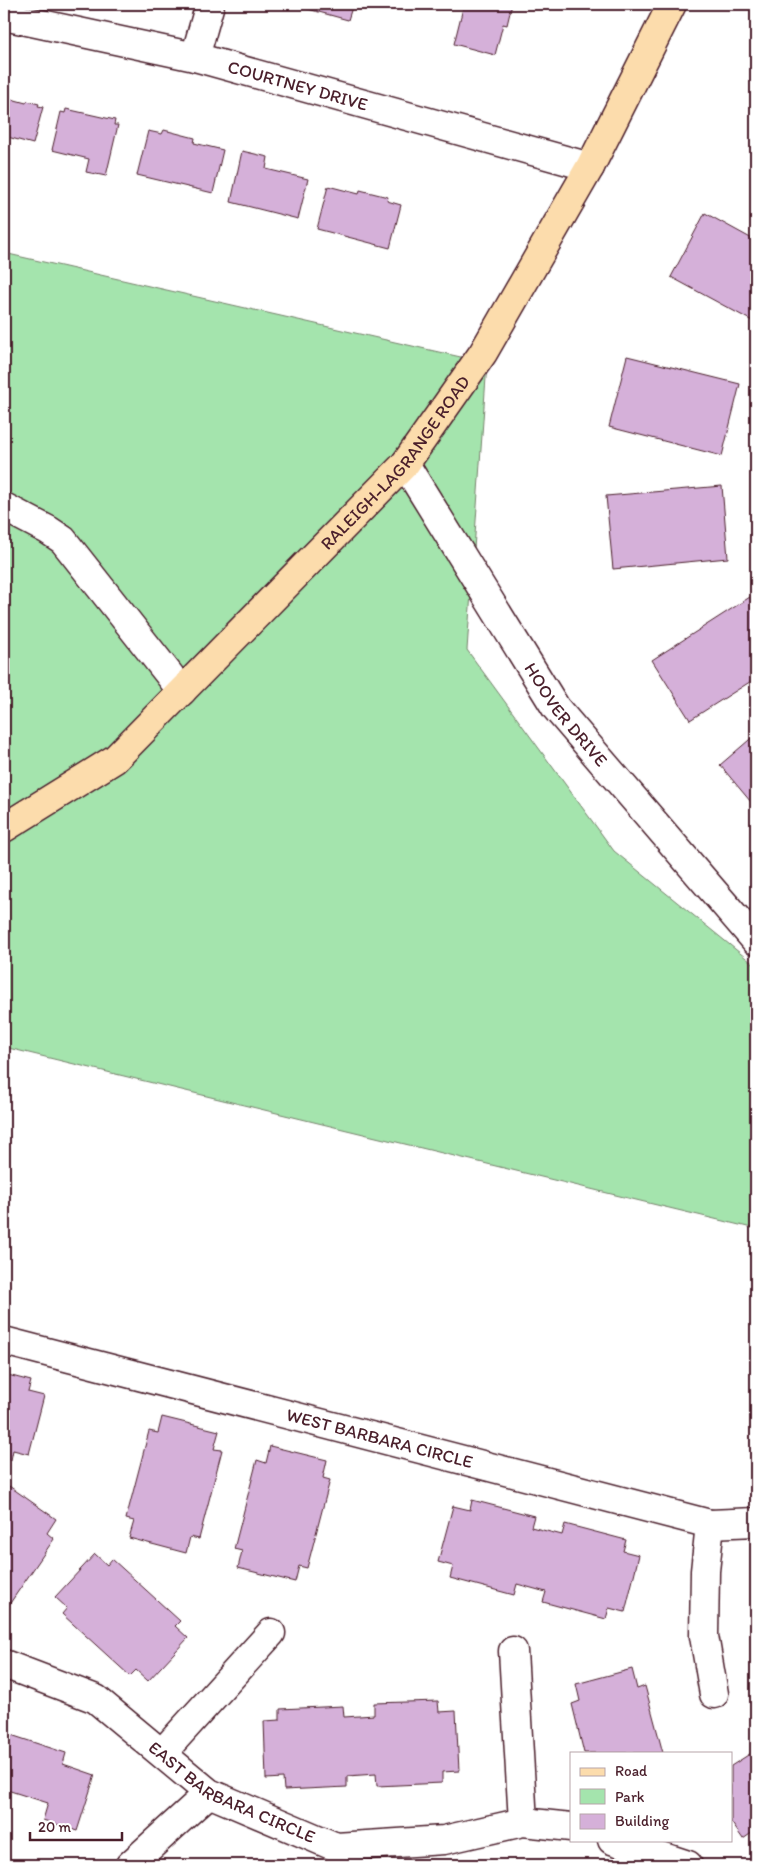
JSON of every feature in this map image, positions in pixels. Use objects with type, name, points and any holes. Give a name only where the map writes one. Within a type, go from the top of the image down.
[{"type":"main road","name":"RALEIGH-LAGRANGE ROAD","points":[[4,828],[115,759],[404,464],[483,353],[590,167],[672,4]]},
{"type":"street","points":[[195,57],[210,4]]},
{"type":"street","name":"COURTNEY DRIVE","points":[[4,16],[195,57],[590,167]]},
{"type":"street","name":"HOOVER DRIVE","points":[[404,464],[556,708],[756,941]]},
{"type":"street","points":[[4,507],[63,540],[182,691]]},
{"type":"street","name":"WEST BARBARA CIRCLE","points":[[4,1341],[710,1524],[756,1522]]},
{"type":"street","points":[[710,1524],[705,1571],[704,1636],[714,1694]]},
{"type":"street","points":[[162,1753],[271,1633]]},
{"type":"street","points":[[513,1651],[523,1822]]},
{"type":"street","name":"EAST BARBARA CIRCLE","points":[[4,1664],[96,1699],[209,1793],[336,1847],[444,1840],[523,1822],[570,1826]]},
{"type":"street","points":[[130,1865],[209,1793]]},
{"type":"street","points":[[618,1842],[688,1865]]},
{"type":"green space","points":[[4,253],[487,363],[467,650],[614,851],[756,966],[756,1229],[4,1047]]},
{"type":"building","points":[[298,4],[353,4],[348,20],[297,6]]},
{"type":"building","points":[[464,4],[512,4],[507,25],[503,24],[495,55],[454,44]]},
{"type":"building","points":[[4,97],[26,103],[27,101],[39,104],[38,106],[43,107],[33,144],[4,136]]},
{"type":"building","points":[[66,109],[115,120],[114,125],[118,125],[106,176],[86,172],[89,159],[52,150],[61,112],[65,113]]},
{"type":"building","points":[[164,130],[195,138],[194,143],[223,150],[213,193],[137,175],[148,131],[162,134]]},
{"type":"building","points":[[242,151],[268,157],[266,169],[308,179],[298,219],[231,202]]},
{"type":"building","points":[[328,186],[359,194],[360,190],[388,197],[387,201],[401,205],[390,248],[317,229]]},
{"type":"building","points":[[705,213],[756,241],[756,323],[671,277]]},
{"type":"building","points":[[627,356],[740,384],[722,456],[609,427]]},
{"type":"building","points":[[722,486],[728,558],[613,569],[606,496]]},
{"type":"building","points":[[750,597],[756,607],[756,678],[690,720],[652,660]]},
{"type":"building","points":[[756,734],[756,808],[720,765]]},
{"type":"building","points":[[4,1374],[31,1381],[28,1392],[44,1396],[29,1454],[13,1450],[11,1460],[4,1458]]},
{"type":"building","points":[[162,1417],[219,1431],[214,1449],[222,1450],[199,1539],[190,1537],[186,1553],[129,1538],[134,1521],[126,1519],[149,1431],[158,1433]]},
{"type":"building","points":[[270,1446],[327,1460],[323,1478],[330,1480],[307,1568],[299,1566],[295,1582],[238,1568],[242,1551],[234,1549],[257,1460],[266,1463]]},
{"type":"building","points":[[9,1486],[56,1519],[47,1533],[54,1539],[4,1612],[4,1493]]},
{"type":"building","points":[[472,1500],[534,1516],[531,1527],[562,1535],[565,1524],[626,1540],[623,1551],[639,1555],[625,1612],[609,1608],[606,1619],[543,1602],[546,1592],[517,1584],[514,1595],[450,1578],[453,1566],[438,1562],[453,1506],[470,1510]]},
{"type":"building","points":[[95,1554],[107,1565],[112,1559],[180,1621],[175,1626],[188,1638],[148,1681],[136,1670],[130,1676],[62,1614],[67,1608],[55,1597]]},
{"type":"building","points":[[632,1669],[637,1689],[645,1686],[663,1752],[584,1752],[572,1704],[580,1701],[576,1684]]},
{"type":"building","points":[[438,1701],[439,1712],[456,1711],[459,1771],[442,1772],[442,1783],[377,1786],[376,1774],[347,1776],[347,1787],[284,1790],[283,1778],[266,1779],[264,1721],[280,1720],[280,1709],[343,1706],[344,1717],[374,1715],[374,1703]]},
{"type":"building","points":[[11,1735],[66,1753],[63,1764],[95,1775],[77,1831],[43,1820],[48,1803],[4,1789],[4,1745],[8,1747]]},
{"type":"building","points":[[756,1750],[756,1830],[743,1839],[732,1823],[732,1765]]}]
